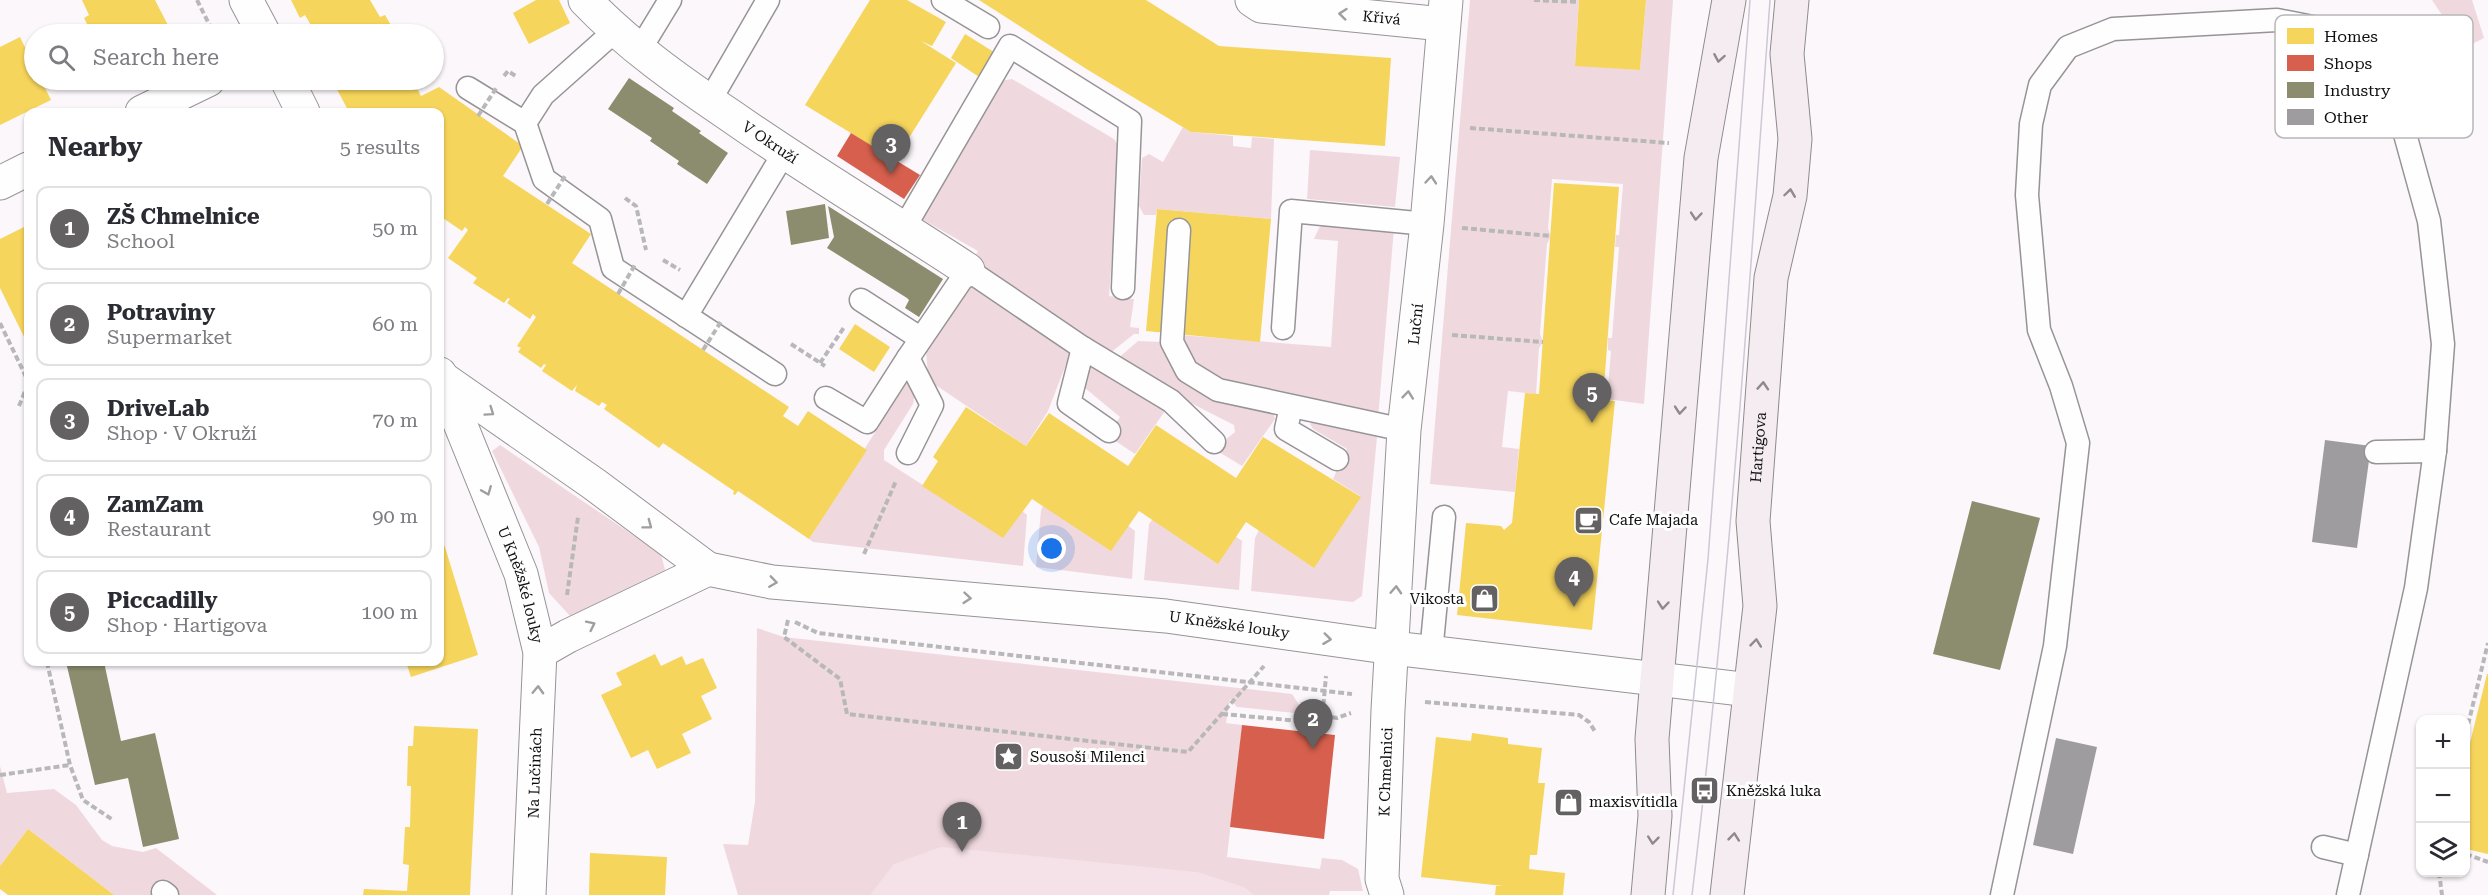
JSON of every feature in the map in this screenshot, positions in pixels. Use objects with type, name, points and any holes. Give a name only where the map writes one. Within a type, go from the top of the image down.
[{"type":"main road","points":[[1648,895],[1655,816],[1652,739],[1701,158],[1729,0]]},
{"type":"main road","name":"Hartigova","points":[[1727,895],[1760,606],[1753,521],[1771,278],[1790,196],[1795,139],[1787,54],[1791,0]]},
{"type":"street","points":[[246,0],[259,24]]},
{"type":"street","name":"V Okruží","points":[[585,0],[628,41],[709,102],[784,153],[968,270]]},
{"type":"street","name":"Křivá","points":[[1252,0],[1261,6],[1444,12]]},
{"type":"street","name":"Luční","points":[[1393,648],[1404,430],[1427,224],[1444,12]]},
{"type":"street","points":[[150,108],[187,90]]},
{"type":"street","points":[[292,90],[301,108]]},
{"type":"street","points":[[0,183],[24,171]]},
{"type":"street","name":"U Kněžské louky","points":[[444,378],[594,484],[708,569],[772,582],[1166,616],[1431,653],[1750,690]]},
{"type":"street","name":"U Kněžské louky","points":[[444,383],[521,574],[540,652],[568,636],[708,569]]},
{"type":"street","name":"K Chmelnici","points":[[1387,895],[1382,879],[1388,710],[1393,648]]},
{"type":"street","name":"Na Lučinách","points":[[529,895],[540,652]]},
{"type":"lane","points":[[525,123],[543,95],[628,41],[670,0]]},
{"type":"lane","points":[[709,102],[768,0]]},
{"type":"lane","points":[[943,0],[988,27]]},
{"type":"lane","points":[[2002,895],[2055,646],[2078,443],[2061,386],[2039,330],[2027,195],[2031,124],[2040,85],[2068,47],[2113,29],[2275,20]]},
{"type":"lane","points":[[904,228],[1010,46],[1130,121],[1123,288]]},
{"type":"lane","points":[[468,88],[525,123],[544,179],[600,219],[613,268],[775,374]]},
{"type":"lane","points":[[2348,895],[2416,588],[2435,451],[2443,344],[2429,221],[2406,138]]},
{"type":"lane","points":[[686,316],[784,153]]},
{"type":"lane","points":[[1282,328],[1291,211],[1427,224]]},
{"type":"lane","points":[[1179,230],[1172,342],[1187,371],[1218,390],[1404,430]]},
{"type":"lane","points":[[826,398],[867,423],[920,338],[968,270],[1083,348],[1171,401],[1214,441]]},
{"type":"lane","points":[[861,300],[920,338]]},
{"type":"lane","points":[[1083,348],[1069,403],[1108,431]]},
{"type":"lane","points":[[908,358],[932,405],[908,453]]},
{"type":"lane","points":[[1291,407],[1286,429],[1337,459]]},
{"type":"lane","points":[[2376,452],[2435,451]]},
{"type":"lane","points":[[1431,653],[1444,517]]},
{"type":"lane","points":[[2323,847],[2357,855]]},
{"type":"path","points":[[197,0],[209,24]]},
{"type":"path","points":[[1534,0],[1579,2]]},
{"type":"path","points":[[508,71],[543,95]]},
{"type":"path","points":[[478,116],[497,87]]},
{"type":"path","points":[[1436,126],[1677,144]]},
{"type":"path","points":[[547,204],[565,176]]},
{"type":"path","points":[[619,194],[636,206],[645,249],[705,285]]},
{"type":"path","points":[[1427,224],[1551,236]]},
{"type":"path","points":[[618,294],[636,263]]},
{"type":"path","points":[[820,363],[861,300]]},
{"type":"path","points":[[702,350],[722,320]]},
{"type":"path","points":[[0,323],[24,374]]},
{"type":"path","points":[[1415,332],[1543,342]]},
{"type":"path","points":[[790,343],[828,368]]},
{"type":"path","points":[[19,406],[24,393]]},
{"type":"path","points":[[849,588],[908,453]]},
{"type":"path","points":[[568,636],[567,585],[579,508],[594,484]]},
{"type":"path","points":[[1293,635],[1248,683],[1188,752],[847,714],[840,679],[784,637],[788,619],[818,633],[1248,683],[1325,692],[1354,695]]},
{"type":"path","points":[[1321,732],[1330,639]]},
{"type":"path","points":[[2470,717],[2488,643]]},
{"type":"path","points":[[48,666],[70,765],[83,800],[113,820]]},
{"type":"path","points":[[1415,701],[1579,715],[1589,722],[1596,733]]},
{"type":"path","points":[[1222,714],[1322,723]]},
{"type":"path","points":[[0,775],[70,765]]},
{"type":"path","points":[[2470,856],[2488,862]]},
{"type":"path","points":[[2440,877],[2442,895]]},
{"type":"shaded area","points":[[1470,0],[1579,0],[1575,65],[1640,70],[1646,0],[1673,0],[1644,404],[1607,399],[1611,351],[1608,350],[1608,338],[1612,338],[1619,247],[1615,247],[1616,235],[1619,235],[1623,184],[1552,179],[1548,229],[1551,236],[1547,244],[1540,334],[1543,342],[1539,348],[1536,394],[1508,391],[1502,447],[1519,449],[1515,492],[1430,484]]},
{"type":"shaded area","points":[[2432,0],[2472,0],[2484,38],[2473,44],[2473,15],[2442,15]]},
{"type":"shaded area","points":[[1012,79],[1114,139],[1120,148],[1109,296],[1134,299],[1130,327],[1139,328],[1139,334],[1134,334],[1109,354],[970,265],[978,251],[918,217],[999,81]]},
{"type":"shaded area","points":[[1183,127],[1191,132],[1233,136],[1233,146],[1251,148],[1252,137],[1274,139],[1271,219],[1157,209],[1156,215],[1144,215],[1139,206],[1142,158],[1149,154],[1163,162]]},
{"type":"shaded area","points":[[1310,150],[1400,157],[1395,207],[1307,199]]},
{"type":"shaded area","points":[[1325,222],[1394,228],[1378,419],[1278,396],[1223,379],[1203,370],[1191,360],[1180,335],[1331,347],[1338,241],[1314,239]]},
{"type":"shaded area","points":[[971,285],[1072,349],[1048,411],[1026,446],[937,386],[929,387],[926,351]]},
{"type":"shaded area","points":[[1138,341],[1163,342],[1165,354],[1177,372],[1266,409],[1274,415],[1275,419],[1242,466],[1214,449],[1235,432],[1234,425],[1179,397],[1116,360]]},
{"type":"shaded area","points":[[1093,362],[1163,405],[1165,411],[1135,454],[1108,436],[1120,417],[1085,388],[1084,384]]},
{"type":"shaded area","points":[[908,381],[916,389],[913,404],[884,450],[884,460],[1002,536],[1021,510],[1027,515],[1023,566],[813,542],[809,539]]},
{"type":"shaded area","points":[[1314,420],[1377,437],[1362,596],[1353,602],[1251,591],[1255,538],[1259,530],[1313,567],[1360,496],[1333,479],[1347,449],[1313,429],[1310,424]]},
{"type":"shaded area","points":[[500,445],[661,554],[665,570],[570,616],[549,593],[539,547],[492,451]]},
{"type":"shaded area","points":[[1043,506],[1127,525],[1135,531],[1132,579],[1036,567]]},
{"type":"shaded area","points":[[1153,519],[1235,536],[1242,541],[1239,590],[1144,580],[1149,524]]},
{"type":"shaded area","points":[[757,628],[784,637],[1292,694],[1305,714],[1237,707],[1230,699],[1226,723],[1242,725],[1227,857],[1320,869],[1322,858],[1342,860],[1358,869],[1363,891],[1330,891],[1329,895],[738,895],[723,844],[748,845],[755,802]]},
{"type":"shaded area","points":[[0,766],[7,793],[54,789],[76,805],[102,840],[112,846],[143,852],[156,848],[217,895],[114,895],[28,829],[0,866]]},
{"type":"shaded area","points":[[941,847],[1197,872],[1244,887],[1254,895],[870,895],[894,864]]},
{"type":"building: Homes","points":[[82,0],[155,0],[167,24],[87,24],[84,18],[89,15]]},
{"type":"building: Homes","points":[[291,0],[370,0],[380,17],[385,15],[390,24],[310,24],[305,15],[300,18]]},
{"type":"building: Homes","points":[[536,0],[559,0],[570,23],[529,44],[513,13]]},
{"type":"building: Homes","points":[[870,0],[907,0],[946,22],[932,46],[921,41],[956,63],[895,160],[805,105]]},
{"type":"building: Homes","points":[[979,0],[1146,0],[1219,46],[1391,58],[1385,146],[1191,132],[1088,70]]},
{"type":"building: Homes","points":[[1579,0],[1646,0],[1640,70],[1575,66]]},
{"type":"building: Homes","points":[[965,34],[997,54],[982,79],[951,58]]},
{"type":"building: Homes","points":[[20,37],[24,45],[24,90],[46,90],[51,100],[35,108],[24,108],[24,113],[0,125],[0,47]]},
{"type":"building: Homes","points":[[337,90],[418,90],[421,96],[433,90],[443,90],[523,146],[503,176],[591,234],[572,263],[789,407],[783,416],[798,426],[808,411],[867,450],[809,539],[738,491],[735,495],[733,494],[734,491],[663,443],[659,448],[604,409],[607,405],[602,402],[599,406],[575,391],[577,385],[572,391],[542,371],[546,365],[544,364],[541,368],[518,352],[521,348],[517,346],[536,317],[533,314],[530,319],[507,303],[510,299],[508,298],[504,303],[473,283],[477,278],[448,258],[468,230],[465,227],[462,231],[444,219],[444,108],[347,108]]},
{"type":"building: Homes","points":[[1554,183],[1619,187],[1603,400],[1615,401],[1592,630],[1457,615],[1466,523],[1501,526],[1504,530],[1512,523],[1525,393],[1539,394]]},
{"type":"building: Homes","points":[[1157,209],[1271,219],[1260,342],[1146,331]]},
{"type":"building: Homes","points":[[24,227],[24,337],[0,288],[0,239]]},
{"type":"building: Homes","points":[[855,324],[890,347],[874,372],[839,349]]},
{"type":"building: Homes","points":[[966,407],[1026,446],[1049,413],[1128,466],[1156,425],[1236,478],[1263,437],[1361,497],[1314,568],[1246,522],[1218,564],[1139,511],[1111,551],[1032,499],[1003,538],[922,486],[938,461],[933,457]]},
{"type":"building: Homes","points":[[444,545],[478,655],[411,677],[407,666],[444,666]]},
{"type":"building: Homes","points":[[655,654],[661,666],[682,656],[686,665],[703,658],[717,688],[701,696],[712,719],[682,734],[691,753],[657,769],[648,750],[631,758],[601,695],[622,685],[616,673]]},
{"type":"building: Homes","points":[[2488,674],[2488,854],[2470,850],[2470,743]]},
{"type":"building: Homes","points":[[414,726],[478,729],[470,895],[363,895],[364,889],[407,891],[409,865],[403,864],[405,827],[410,827],[411,786],[407,786],[408,746],[413,746]]},
{"type":"building: Homes","points":[[1472,733],[1508,738],[1508,744],[1542,748],[1538,783],[1545,783],[1537,855],[1530,855],[1529,869],[1565,873],[1563,895],[1495,895],[1496,886],[1503,886],[1421,877],[1436,737],[1471,741]]},
{"type":"building: Homes","points":[[28,829],[114,895],[8,895],[0,889],[0,866]]},
{"type":"building: Homes","points":[[590,853],[667,857],[665,895],[589,895]]},
{"type":"building: Shops","points":[[851,133],[920,175],[904,199],[837,156]]},
{"type":"building: Shops","points":[[1242,725],[1335,735],[1324,839],[1230,827]]},
{"type":"building: Industry","points":[[629,78],[674,108],[672,111],[728,153],[707,184],[677,164],[679,161],[650,141],[652,138],[608,109]]},
{"type":"building: Industry","points":[[825,204],[829,238],[791,245],[786,211]]},
{"type":"building: Industry","points":[[828,206],[943,279],[919,317],[905,308],[909,300],[907,298],[827,248],[834,237]]},
{"type":"building: Industry","points":[[1972,501],[2040,518],[2000,670],[1933,654]]},
{"type":"building: Industry","points":[[67,666],[105,666],[121,741],[155,733],[179,839],[143,847],[128,778],[95,785]]},
{"type":"building: Other","points":[[2325,440],[2371,446],[2357,548],[2312,542]]},
{"type":"building: Other","points":[[2056,738],[2097,747],[2073,854],[2033,845]]},
{"type":"tram line","points":[[1673,895],[1708,559],[1750,0]]},
{"type":"tram line","points":[[1692,895],[1727,560],[1770,0]]},
{"type":"place","name":"DriveLab","points":[[891,174]]},
{"type":"place","name":"Piccadilly","points":[[1592,423]]},
{"type":"place","name":"Cafe Majada","points":[[1588,520]]},
{"type":"place","name":"Vikosta","points":[[1485,599]]},
{"type":"place","name":"ZamZam","points":[[1574,607]]},
{"type":"place","name":"Potraviny","points":[[1313,749]]},
{"type":"place","name":"Sousoší Milenci","points":[[1009,757]]},
{"type":"place","name":"Kněžská luka","points":[[1705,791]]},
{"type":"place","name":"maxisvítidla","points":[[1568,802]]},
{"type":"place","name":"ZŠ Chmelnice","points":[[962,852]]}]
